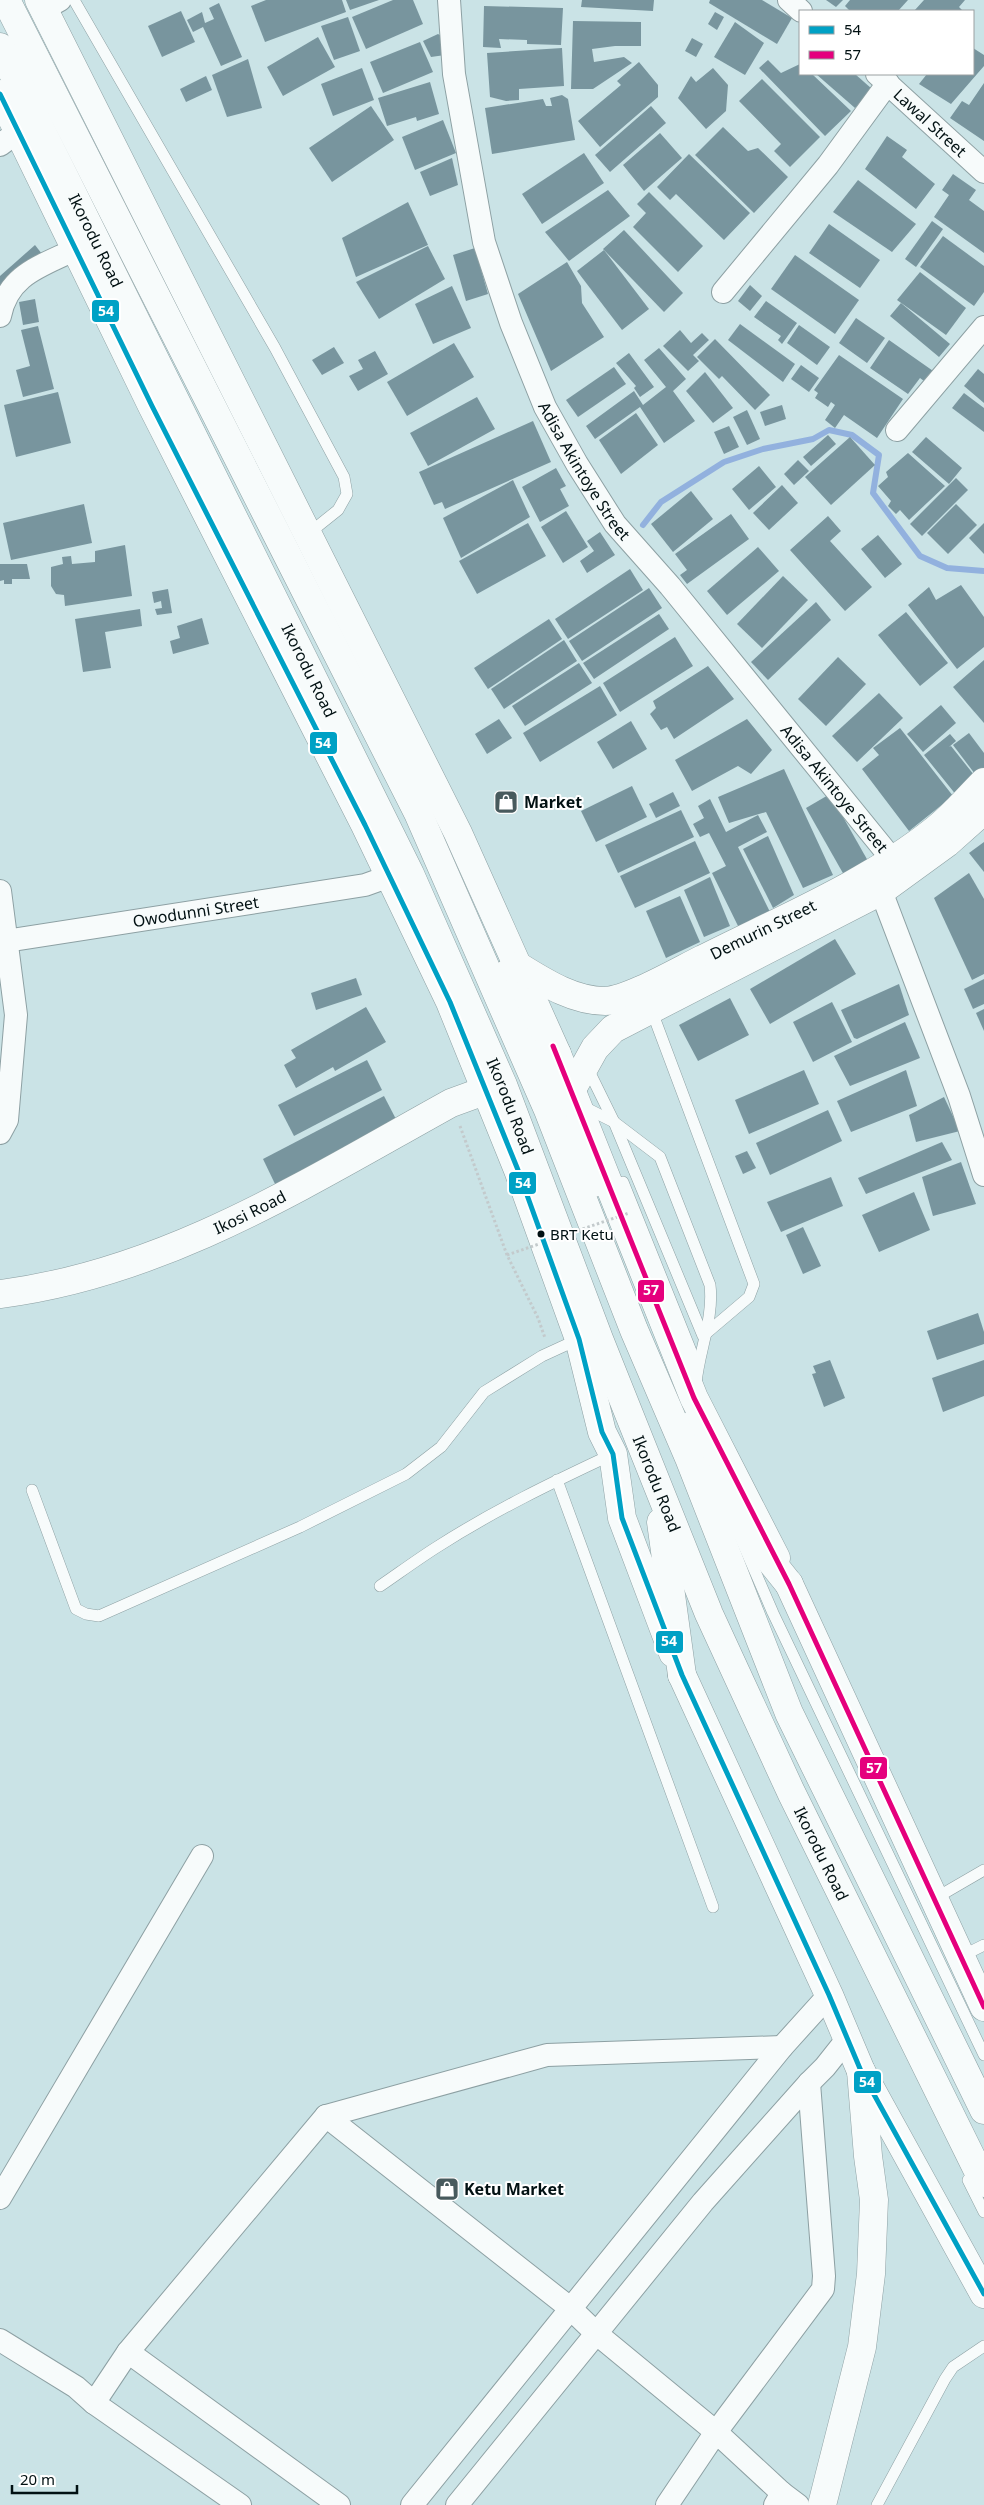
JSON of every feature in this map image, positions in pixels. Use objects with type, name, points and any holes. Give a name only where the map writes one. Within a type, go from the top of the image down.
[{"type":"main road","name":"Ikorodu Road","points":[[6,0],[418,813],[570,1103],[694,1398],[789,1584],[934,1899],[971,1969],[984,2007]]},
{"type":"main road","points":[[50,2],[308,534],[458,833],[508,962],[552,1063],[544,1087],[570,1103]]},
{"type":"main road","name":"Ikorodu Road","points":[[0,47],[410,874],[503,1086],[656,1483],[709,1614],[791,1792],[973,2175]]},
{"type":"main road","name":"Ikorodu Road","points":[[0,94],[10,138],[76,250],[152,406],[390,876],[450,1002],[484,1091],[518,1170],[580,1338],[602,1432],[613,1454],[622,1518],[682,1674],[829,1995],[861,2071],[984,2294]]},
{"type":"main road","name":"Demurin Street","points":[[570,1103],[585,1063],[595,1048],[647,999],[892,859],[936,830],[984,782]]},
{"type":"main road","name":"Demurin Street","points":[[508,962],[550,985],[581,998],[607,1001],[647,999],[881,891],[947,843],[984,810]]},
{"type":"main road","name":"Ikosi Road","points":[[0,1294],[44,1288],[145,1260],[239,1220],[451,1103],[484,1091]]},
{"type":"main road","name":"Ikorodu Road","points":[[570,1103],[634,1330],[688,1458],[789,1713],[984,2110]]},
{"type":"main road","points":[[688,1458],[789,1584]]},
{"type":"main road","points":[[656,1483],[682,1674]]},
{"type":"main road","points":[[822,2505],[862,2347],[871,2274],[874,2200],[868,2156],[861,2071]]},
{"type":"street","name":"Adisa Akintoye Street","points":[[449,0],[454,74],[484,242],[511,322],[545,407],[577,464],[615,524],[670,586],[892,859]]},
{"type":"street","points":[[790,0],[800,10]]},
{"type":"street","points":[[723,292],[828,164],[883,78]]},
{"type":"street","name":"Lawal Street","points":[[883,78],[984,172]]},
{"type":"street","points":[[0,316],[5,296],[21,277],[76,250]]},
{"type":"street","points":[[897,430],[984,328]]},
{"type":"street","name":"Owodunni Street","points":[[3,941],[365,884],[390,876]]},
{"type":"street","points":[[0,891],[3,941],[16,1015],[7,1120],[0,1133]]},
{"type":"street","points":[[881,891],[959,1096],[984,1175]]},
{"type":"street","points":[[0,2198],[202,1856]]},
{"type":"street","points":[[412,2505],[782,2047],[829,1995]]},
{"type":"street","points":[[457,2505],[703,2202],[808,2082],[825,2067],[848,2038]]},
{"type":"street","points":[[94,2402],[128,2352],[326,2116],[546,2055],[782,2047]]},
{"type":"street","points":[[667,2505],[716,2432],[823,2289],[824,2276],[808,2082]]},
{"type":"street","points":[[326,2116],[570,2308],[597,2334],[716,2432],[785,2501]]},
{"type":"street","points":[[0,2340],[76,2387],[94,2402],[240,2505]]},
{"type":"street","points":[[128,2352],[340,2505]]},
{"type":"lane","points":[[50,2],[275,348],[344,477],[347,494],[338,510],[308,534]]},
{"type":"lane","points":[[50,2],[453,850],[468,886]]},
{"type":"lane","points":[[647,999],[754,1284],[749,1297],[703,1336]]},
{"type":"lane","points":[[585,1063],[614,1122],[703,1336]]},
{"type":"lane","points":[[570,1103],[614,1122],[660,1157],[710,1285],[712,1301],[697,1366],[694,1398]]},
{"type":"lane","points":[[570,1103],[601,1129]]},
{"type":"lane","points":[[570,1103],[603,1206]]},
{"type":"lane","points":[[620,1175],[697,1366]]},
{"type":"lane","points":[[32,1490],[76,1608],[86,1614],[99,1616],[292,1531],[406,1474],[441,1447],[484,1392],[550,1353],[580,1338]]},
{"type":"lane","points":[[662,1352],[773,1613],[984,2055]]},
{"type":"lane","points":[[380,1586],[443,1543],[557,1480],[613,1454]]},
{"type":"lane","points":[[557,1480],[713,1907]]},
{"type":"lane","points":[[656,1483],[706,1630],[941,2123]]},
{"type":"lane","points":[[934,1899],[983,1872]]},
{"type":"lane","points":[[971,1969],[984,1945]]},
{"type":"lane","points":[[973,2175],[984,2212]]},
{"type":"lane","points":[[877,2505],[953,2367],[984,2346]]},
{"type":"path","points":[[451,1103],[507,1255],[538,1318],[550,1353]]},
{"type":"path","points":[[507,1255],[629,1213]]},
{"type":"building","points":[[266,0],[342,0],[346,12],[265,42],[251,6]]},
{"type":"building","points":[[346,0],[379,0],[350,10]]},
{"type":"building","points":[[393,0],[413,0],[423,24],[366,49],[352,17]]},
{"type":"building","points":[[582,0],[654,0],[653,11],[581,7]]},
{"type":"building","points":[[710,0],[762,0],[792,18],[777,44],[709,3]]},
{"type":"building","points":[[826,0],[843,0],[836,7]]},
{"type":"building","points":[[850,0],[908,0],[899,10],[849,10],[845,6]]},
{"type":"building","points":[[924,0],[965,0],[959,7],[962,10],[915,10]]},
{"type":"building","points":[[219,3],[242,57],[221,66],[203,27],[193,32],[187,20],[202,12],[205,23],[214,19],[209,8]]},
{"type":"building","points":[[484,6],[563,8],[561,45],[527,44],[527,40],[499,39],[501,48],[483,47]]},
{"type":"building","points":[[181,11],[195,42],[162,57],[148,26]]},
{"type":"building","points":[[715,12],[724,17],[717,30],[708,24]]},
{"type":"building","points":[[348,17],[360,51],[334,60],[321,26]]},
{"type":"building","points":[[573,21],[641,22],[641,46],[615,46],[592,49],[594,62],[624,57],[632,63],[593,89],[571,89]]},
{"type":"building","points":[[735,22],[764,43],[745,75],[714,57]]},
{"type":"building","points":[[438,34],[443,37],[445,55],[431,57],[423,41]]},
{"type":"building","points":[[318,37],[335,67],[283,96],[267,67]]},
{"type":"building","points":[[692,38],[703,44],[696,57],[685,51]]},
{"type":"building","points":[[420,42],[433,72],[383,93],[370,62]]},
{"type":"building","points":[[562,48],[564,86],[519,89],[519,100],[506,101],[490,97],[487,53]]},
{"type":"building","points":[[974,49],[984,55],[984,66],[951,104],[919,84],[926,75],[974,75]]},
{"type":"building","points":[[248,59],[262,108],[227,117],[212,75]]},
{"type":"building","points":[[768,60],[781,73],[799,64],[799,75],[813,75],[851,111],[825,136],[759,68]]},
{"type":"building","points":[[639,62],[658,85],[658,97],[600,147],[578,121],[621,85],[617,81]]},
{"type":"building","points":[[362,68],[374,100],[333,116],[321,84]]},
{"type":"building","points":[[713,68],[728,85],[726,111],[706,129],[678,98],[691,76],[696,82]]},
{"type":"building","points":[[817,75],[856,75],[872,89],[855,108]]},
{"type":"building","points":[[206,76],[212,90],[186,102],[180,89]]},
{"type":"building","points":[[762,79],[820,137],[790,167],[774,151],[781,144],[739,101]]},
{"type":"building","points":[[430,82],[439,114],[417,121],[416,117],[387,126],[378,98]]},
{"type":"building","points":[[984,83],[984,141],[950,118],[962,101],[969,105]]},
{"type":"building","points":[[562,95],[568,99],[575,140],[492,154],[485,108],[543,99],[546,106],[552,106],[550,98]]},
{"type":"building","points":[[371,106],[394,140],[332,182],[309,148]]},
{"type":"building","points":[[651,106],[666,123],[610,172],[595,155]]},
{"type":"building","points":[[443,120],[456,153],[415,170],[402,137]]},
{"type":"building","points":[[723,127],[748,151],[758,148],[788,177],[754,213],[695,155]]},
{"type":"building","points":[[660,133],[682,158],[644,191],[623,165]]},
{"type":"building","points":[[887,136],[907,150],[902,157],[935,184],[916,209],[865,169]]},
{"type":"building","points":[[584,153],[604,183],[542,224],[522,194]]},
{"type":"building","points":[[689,154],[750,213],[724,240],[676,194],[670,200],[657,187]]},
{"type":"building","points":[[452,158],[458,185],[430,196],[420,172]]},
{"type":"building","points":[[953,174],[976,190],[969,200],[984,211],[984,253],[934,217],[949,195],[942,190]]},
{"type":"building","points":[[858,180],[916,224],[892,252],[833,212]]},
{"type":"building","points":[[608,190],[630,216],[569,261],[545,232]]},
{"type":"building","points":[[649,192],[703,246],[678,272],[633,227],[646,213],[637,204]]},
{"type":"building","points":[[408,202],[428,245],[356,277],[342,238]]},
{"type":"building","points":[[932,221],[943,229],[916,267],[905,259]]},
{"type":"building","points":[[829,224],[880,260],[860,288],[809,253]]},
{"type":"building","points":[[624,230],[683,293],[664,312],[603,249]]},
{"type":"building","points":[[943,236],[984,266],[984,292],[974,306],[920,267]]},
{"type":"building","points":[[35,245],[42,254],[0,290],[0,276]]},
{"type":"building","points":[[428,246],[445,279],[379,319],[356,282]]},
{"type":"building","points":[[475,248],[488,294],[466,301],[453,255]]},
{"type":"building","points":[[604,250],[649,309],[622,330],[577,271]]},
{"type":"building","points":[[795,255],[859,300],[835,334],[771,289]]},
{"type":"building","points":[[567,262],[581,286],[582,303],[604,337],[551,371],[518,294]]},
{"type":"building","points":[[920,272],[966,308],[946,335],[897,300]]},
{"type":"building","points":[[750,285],[762,296],[750,311],[738,301]]},
{"type":"building","points":[[452,286],[471,328],[433,344],[415,304]]},
{"type":"building","points":[[35,299],[39,322],[23,325],[19,302]]},
{"type":"building","points":[[766,301],[797,323],[782,344],[778,340],[781,336],[754,317]]},
{"type":"building","points":[[901,303],[950,344],[939,357],[890,316]]},
{"type":"building","points":[[856,318],[885,338],[867,363],[839,343]]},
{"type":"building","points":[[740,324],[795,364],[783,382],[728,340]]},
{"type":"building","points":[[799,325],[830,347],[817,365],[787,343]]},
{"type":"building","points":[[38,326],[54,389],[23,397],[16,370],[30,366],[21,330]]},
{"type":"building","points":[[680,330],[691,343],[702,333],[709,340],[693,355],[699,361],[688,371],[663,346]]},
{"type":"building","points":[[715,339],[770,395],[755,410],[722,376],[719,379],[697,357]]},
{"type":"building","points":[[889,340],[936,373],[928,384],[920,378],[908,394],[870,368]]},
{"type":"building","points":[[454,343],[474,377],[407,416],[387,382]]},
{"type":"building","points":[[334,347],[344,363],[322,375],[312,360]]},
{"type":"building","points":[[659,348],[686,379],[673,391],[695,421],[664,443],[640,407],[595,439],[586,426],[634,391],[643,405],[666,387],[644,360]]},
{"type":"building","points":[[375,351],[388,374],[358,391],[349,376],[363,369],[358,360]]},
{"type":"building","points":[[629,353],[654,387],[640,397],[634,388],[636,386],[616,363]]},
{"type":"building","points":[[839,355],[903,399],[877,438],[844,415],[835,428],[825,420],[835,405],[831,402],[828,407],[815,398],[818,393],[814,390]]},
{"type":"building","points":[[801,365],[819,378],[809,392],[791,379]]},
{"type":"building","points":[[614,367],[626,384],[578,417],[566,400]]},
{"type":"building","points":[[978,369],[984,374],[984,403],[964,386]]},
{"type":"building","points":[[705,372],[733,408],[713,423],[686,391]]},
{"type":"building","points":[[58,392],[71,443],[16,457],[4,405]]},
{"type":"building","points":[[964,393],[984,408],[984,432],[952,408]]},
{"type":"building","points":[[477,397],[495,429],[428,466],[410,433]]},
{"type":"building","points":[[782,405],[786,419],[765,426],[760,412]]},
{"type":"building","points":[[747,410],[760,439],[747,445],[733,417]]},
{"type":"building","points":[[636,413],[658,445],[621,474],[599,440]]},
{"type":"building","points":[[533,421],[551,462],[445,509],[442,502],[434,505],[419,472]]},
{"type":"building","points":[[729,426],[739,447],[724,454],[714,432]]},
{"type":"building","points":[[828,435],[836,444],[811,466],[803,457]]},
{"type":"building","points":[[850,437],[875,465],[831,505],[805,477]]},
{"type":"building","points":[[926,437],[962,468],[949,484],[912,452]]},
{"type":"building","points":[[908,453],[945,486],[909,520],[900,510],[896,514],[888,506],[891,501],[878,486],[888,477],[886,472]]},
{"type":"building","points":[[798,460],[809,471],[794,485],[784,474]]},
{"type":"building","points":[[759,466],[776,487],[749,510],[732,489]]},
{"type":"building","points":[[556,468],[566,486],[560,489],[569,506],[540,522],[522,487]]},
{"type":"building","points":[[956,478],[968,490],[922,536],[910,524]]},
{"type":"building","points":[[513,480],[530,517],[461,558],[443,518]]},
{"type":"building","points":[[782,485],[798,503],[769,530],[753,513]]},
{"type":"building","points":[[691,491],[713,519],[673,552],[651,524]]},
{"type":"building","points":[[84,504],[92,543],[11,560],[3,523]]},
{"type":"building","points":[[956,504],[977,525],[948,554],[927,533]]},
{"type":"building","points":[[566,511],[588,547],[563,563],[541,527]]},
{"type":"building","points":[[731,514],[749,539],[687,584],[680,575],[687,570],[675,554]]},
{"type":"building","points":[[828,516],[841,531],[830,541],[872,587],[845,611],[790,550]]},
{"type":"building","points":[[528,523],[546,556],[477,594],[459,561]]},
{"type":"building","points":[[984,523],[984,554],[969,538]]},
{"type":"building","points":[[600,532],[615,555],[587,573],[580,561],[594,551],[587,541]]},
{"type":"building","points":[[878,535],[902,564],[885,578],[861,549]]},
{"type":"building","points":[[125,545],[132,596],[65,606],[64,595],[56,594],[51,586],[51,567],[63,564],[62,557],[71,556],[72,564],[95,562],[95,551]]},
{"type":"building","points":[[758,547],[779,571],[727,615],[707,591]]},
{"type":"building","points":[[0,564],[27,564],[30,579],[12,579],[12,584],[4,584],[4,580],[0,581]]},
{"type":"building","points":[[630,569],[643,590],[568,639],[555,619]]},
{"type":"building","points":[[783,576],[808,600],[762,648],[737,624]]},
{"type":"building","points":[[961,585],[984,617],[984,647],[957,669],[908,605],[929,587],[936,600]]},
{"type":"building","points":[[649,588],[662,608],[582,661],[569,641]]},
{"type":"building","points":[[168,589],[172,613],[157,615],[155,609],[162,608],[161,601],[154,603],[152,592]]},
{"type":"building","points":[[816,602],[831,620],[768,680],[751,662]]},
{"type":"building","points":[[140,609],[142,626],[105,632],[111,668],[83,672],[75,619]]},
{"type":"building","points":[[906,612],[948,663],[920,686],[878,635]]},
{"type":"building","points":[[659,614],[669,629],[594,679],[583,663]]},
{"type":"building","points":[[202,618],[209,644],[173,654],[170,641],[180,638],[177,626]]},
{"type":"building","points":[[549,619],[562,639],[488,689],[474,668]]},
{"type":"building","points":[[675,637],[693,666],[620,712],[603,683]]},
{"type":"building","points":[[564,640],[577,661],[504,709],[491,689]]},
{"type":"building","points":[[838,657],[866,684],[826,726],[798,699]]},
{"type":"building","points":[[984,660],[984,723],[953,687]]},
{"type":"building","points":[[579,663],[592,683],[525,726],[512,706]]},
{"type":"building","points":[[708,666],[734,699],[674,739],[667,727],[661,730],[650,714],[656,708],[653,701]]},
{"type":"building","points":[[600,686],[617,715],[540,762],[523,733]]},
{"type":"building","points":[[879,693],[903,718],[857,762],[832,736]]},
{"type":"building","points":[[941,705],[956,723],[923,752],[907,734]]},
{"type":"building","points":[[499,719],[512,738],[487,754],[475,734]]},
{"type":"building","points":[[747,719],[772,750],[751,774],[738,766],[692,791],[675,760]]},
{"type":"building","points":[[631,721],[647,749],[613,769],[597,742]]},
{"type":"building","points":[[900,728],[953,796],[909,831],[862,769],[879,755],[873,748]]},
{"type":"building","points":[[969,733],[984,753],[984,774],[978,778],[953,745]]},
{"type":"building","points":[[950,734],[956,741],[949,747],[951,746],[978,780],[957,796],[924,755]]},
{"type":"building","points":[[784,769],[833,875],[803,888],[766,812],[729,823],[718,797]]},
{"type":"building","points":[[632,786],[647,817],[596,842],[581,811]]},
{"type":"building","points":[[673,792],[680,806],[656,818],[649,804]]},
{"type":"building","points":[[830,794],[868,861],[844,875],[806,808]]},
{"type":"building","points":[[710,799],[726,832],[758,815],[767,832],[738,847],[770,912],[739,928],[712,873],[726,866],[709,833],[700,837],[693,824],[704,818],[698,806]]},
{"type":"building","points":[[681,810],[694,837],[618,873],[605,845]]},
{"type":"building","points":[[768,836],[794,895],[773,908],[743,849]]},
{"type":"building","points":[[695,841],[710,873],[635,908],[620,876]]},
{"type":"building","points":[[984,842],[984,872],[969,853]]},
{"type":"building","points":[[969,873],[984,899],[984,974],[972,980],[934,898]]},
{"type":"building","points":[[710,877],[730,926],[704,937],[684,890]]},
{"type":"building","points":[[680,896],[700,942],[666,958],[646,911]]},
{"type":"building","points":[[835,939],[856,974],[770,1024],[750,989]]},
{"type":"building","points":[[356,978],[362,995],[316,1010],[311,993]]},
{"type":"building","points":[[984,979],[984,1004],[973,1009],[964,989]]},
{"type":"building","points":[[899,984],[909,1015],[857,1039],[854,1038],[841,1010]]},
{"type":"building","points":[[730,998],[749,1035],[698,1061],[679,1025]]},
{"type":"building","points":[[832,1002],[852,1042],[813,1062],[793,1022]]},
{"type":"building","points":[[366,1007],[386,1042],[335,1071],[333,1067],[296,1088],[284,1065],[296,1058],[291,1050]]},
{"type":"building","points":[[984,1009],[984,1031],[976,1013]]},
{"type":"building","points":[[905,1022],[920,1058],[850,1086],[834,1056]]},
{"type":"building","points":[[367,1060],[382,1090],[294,1136],[278,1105]]},
{"type":"building","points":[[804,1070],[819,1104],[749,1134],[735,1100]]},
{"type":"building","points":[[906,1070],[917,1106],[851,1132],[837,1101]]},
{"type":"building","points":[[384,1096],[398,1123],[276,1186],[263,1159]]},
{"type":"building","points":[[944,1097],[960,1131],[916,1142],[909,1115]]},
{"type":"building","points":[[828,1110],[842,1141],[770,1175],[756,1143]]},
{"type":"building","points":[[942,1142],[952,1160],[866,1194],[858,1178]]},
{"type":"building","points":[[747,1151],[756,1168],[743,1174],[735,1156]]},
{"type":"building","points":[[961,1162],[976,1204],[933,1216],[922,1177]]},
{"type":"building","points":[[831,1177],[843,1206],[781,1232],[767,1202]]},
{"type":"building","points":[[914,1192],[930,1230],[879,1252],[862,1215]]},
{"type":"building","points":[[803,1227],[821,1266],[803,1274],[786,1235]]},
{"type":"building","points":[[978,1313],[984,1332],[984,1344],[937,1360],[927,1331]]},
{"type":"building","points":[[830,1360],[845,1398],[824,1407],[812,1374],[816,1373],[813,1366]]},
{"type":"building","points":[[984,1360],[984,1396],[943,1412],[932,1378]]},
{"type":"waterway","points":[[643,525],[661,502],[724,462],[763,449],[813,439],[829,430],[852,435],[879,455],[873,493],[920,556],[947,568],[984,571]]},
{"type":"transit line","name":"54","points":[[0,94],[152,406],[365,825],[450,1002],[518,1170],[579,1339],[602,1432],[613,1454],[622,1518],[682,1675],[829,1995],[861,2071],[984,2294]]},
{"type":"transit line","name":"57","points":[[553,1046],[694,1398],[789,1584],[984,2007]]},
{"type":"place","name":"Market","points":[[506,802]]},
{"type":"place","name":"BRT Ketu","points":[[541,1234]]},
{"type":"place","name":"Ketu Market","points":[[447,2189]]}]
